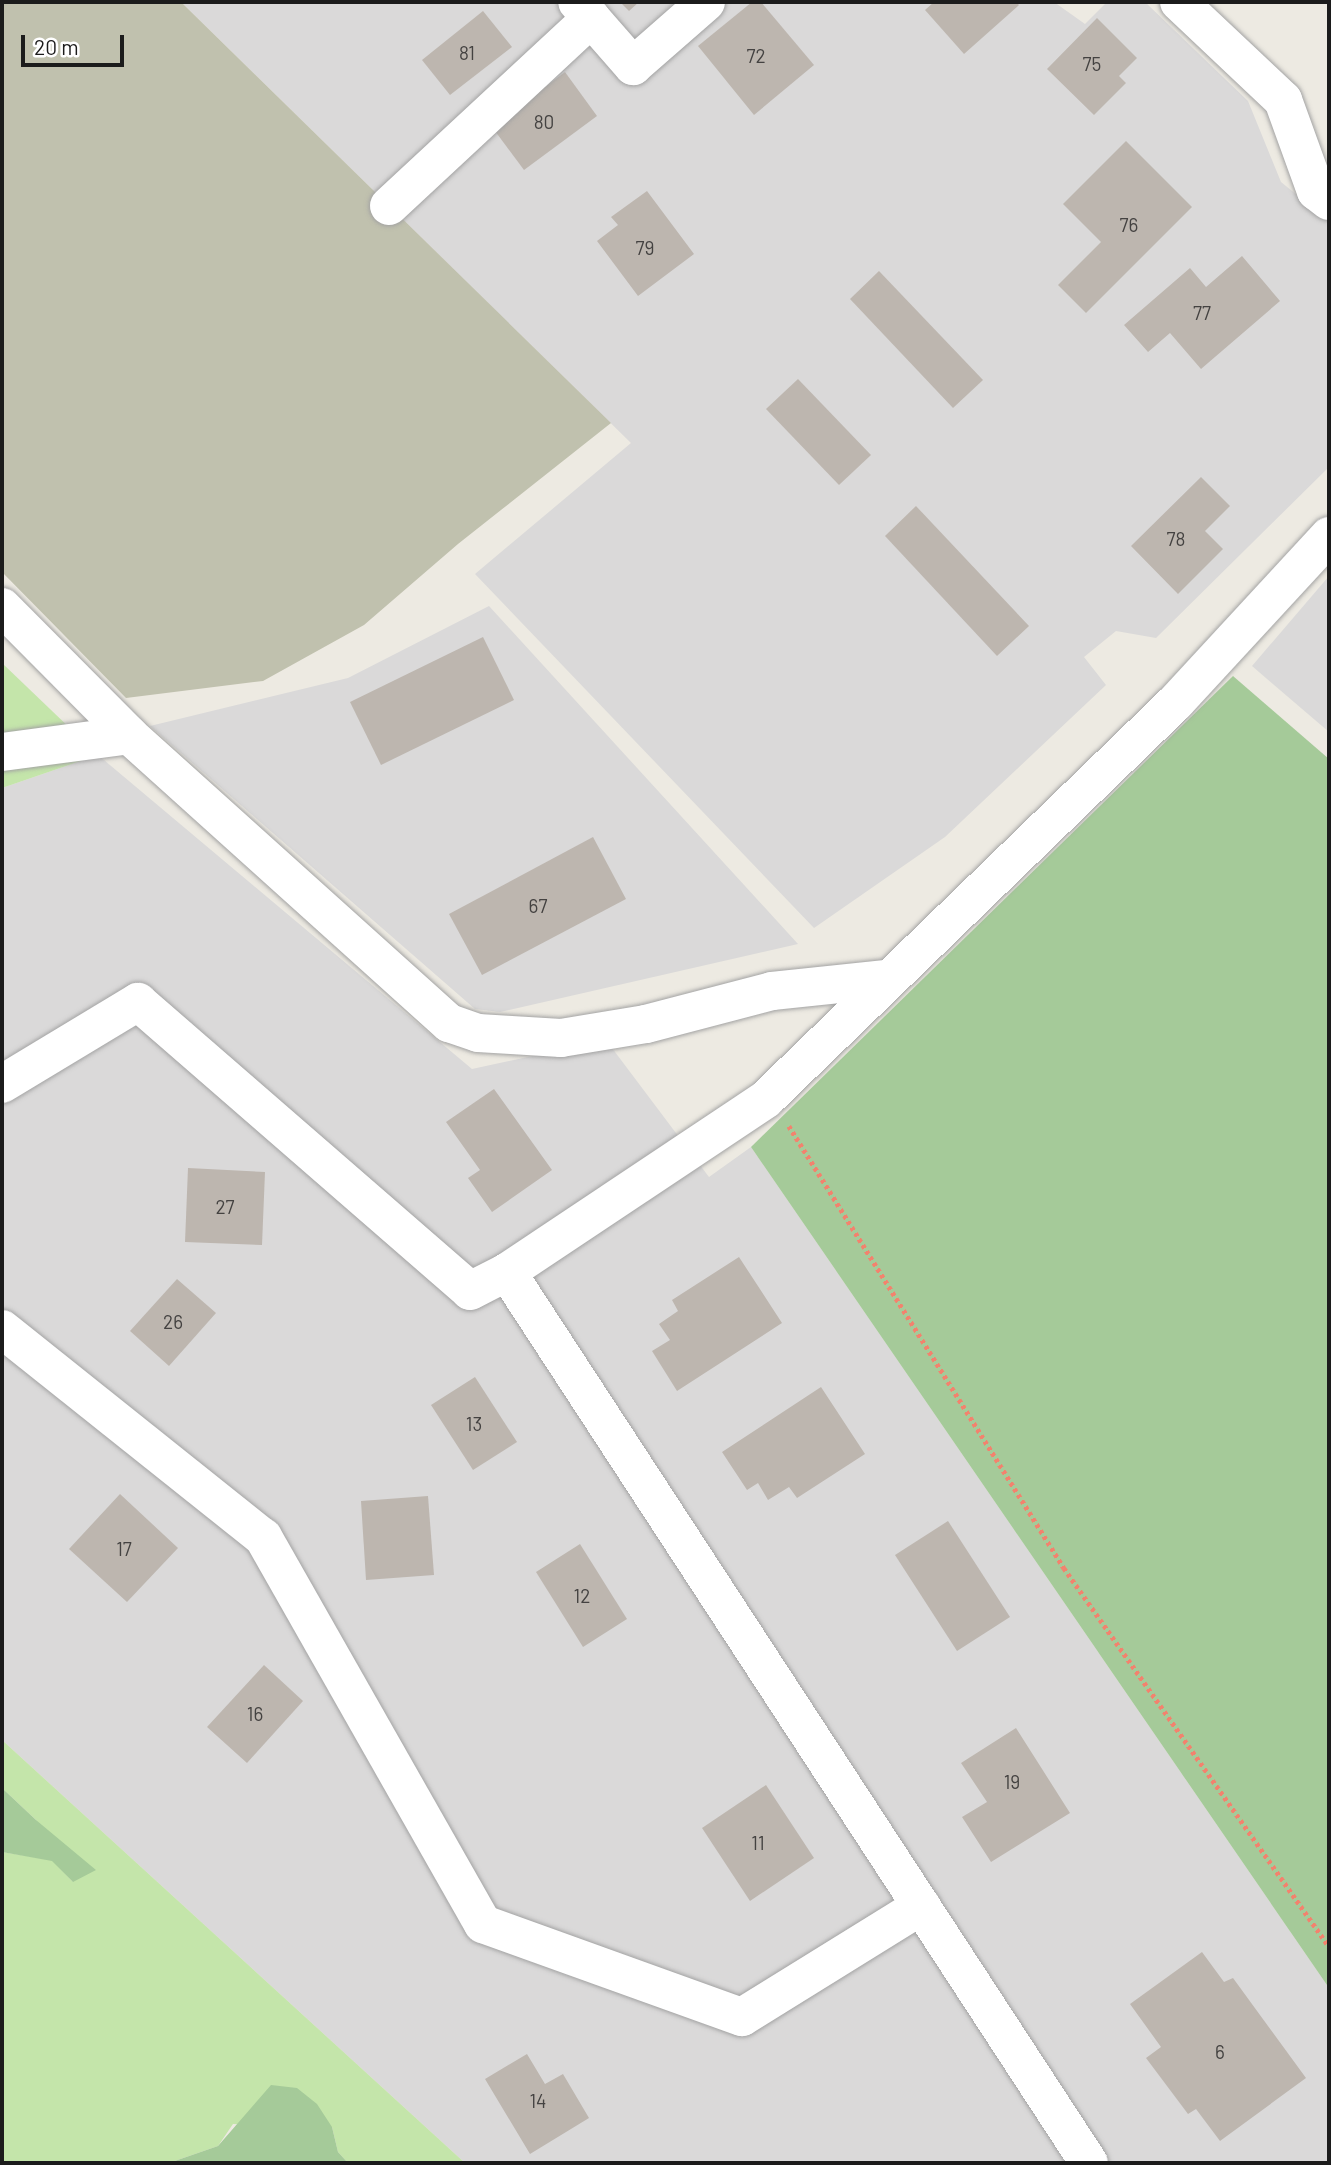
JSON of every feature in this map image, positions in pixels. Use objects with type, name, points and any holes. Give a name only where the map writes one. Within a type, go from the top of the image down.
[{"type":"street","points":[[389,206],[584,10],[633,66],[706,2]]},
{"type":"street","points":[[1179,2],[1283,100],[1316,191],[1329,201]]},
{"type":"street","points":[[2,1084],[138,1002],[470,1291],[508,1272],[766,1099],[886,979],[1175,702],[1329,536]]},
{"type":"street","points":[[2,607],[129,736],[449,1023],[478,1033],[561,1038],[646,1024],[772,991],[886,979]]},
{"type":"street","points":[[2,752],[129,736]]},
{"type":"street","points":[[508,1272],[1089,2163]]},
{"type":"street","points":[[2,1329],[262,1537],[483,1924],[742,2017],[921,1906]]},
{"type":"path","points":[[783,1082],[789,1127],[1064,1568],[1329,1947]]},
{"type":"shaded area","points":[[2,2],[181,2],[611,423],[458,544],[364,625],[263,681],[126,698],[2,572]]},
{"type":"shaded area","points":[[181,2],[1054,2],[1085,24],[1107,2],[1145,2],[1248,101],[1281,182],[1329,221],[1329,467],[1156,638],[1116,631],[1084,657],[1106,685],[945,837],[814,928],[475,574],[631,443]]},
{"type":"shaded area","points":[[1329,576],[1329,732],[1252,666]]},
{"type":"shaded area","points":[[489,606],[798,944],[500,1012],[475,1009],[150,726],[348,678]]},
{"type":"shaded area","points":[[98,755],[472,1069],[606,1040],[709,1177],[751,1147],[1329,1988],[1329,2163],[465,2163],[2,1740],[2,788]]},
{"type":"green space","points":[[2,663],[98,755],[2,788]]},
{"type":"green space","points":[[1233,676],[1329,759],[1329,1988],[751,1147]]},
{"type":"green space","points":[[2,1740],[465,2163],[348,2163],[338,2152],[332,2127],[233,2124],[218,2146],[169,2163],[2,2163],[2,1852],[52,1860],[73,1882],[36,1820],[2,1788]]},
{"type":"green space","points":[[2,1788],[96,1870],[73,1882],[52,1861],[2,1852]]},
{"type":"green space","points":[[271,2085],[297,2088],[317,2104],[332,2127],[338,2152],[348,2163],[169,2163],[218,2146]]},
{"type":"building","points":[[620,2],[639,2],[629,11]]},
{"type":"building","points":[[752,2],[761,2],[814,65],[754,115],[698,46]]},
{"type":"building","points":[[934,2],[1016,2],[1019,5],[964,54],[925,10]]},
{"type":"building","points":[[483,11],[512,47],[450,95],[422,60]]},
{"type":"building","points":[[1097,18],[1137,58],[1119,76],[1126,83],[1094,115],[1047,69]]},
{"type":"building","points":[[565,72],[597,116],[524,170],[492,127]]},
{"type":"building","points":[[1126,141],[1192,207],[1086,313],[1058,285],[1101,242],[1063,204]]},
{"type":"building","points":[[647,191],[694,254],[638,296],[597,241],[618,225],[611,217]]},
{"type":"building","points":[[1242,256],[1280,301],[1201,369],[1170,333],[1148,352],[1124,325],[1190,268],[1206,287]]},
{"type":"building","points":[[879,271],[983,380],[953,408],[850,299]]},
{"type":"building","points":[[798,379],[871,455],[839,485],[766,409]]},
{"type":"building","points":[[1201,477],[1230,506],[1205,531],[1223,549],[1178,594],[1131,546]]},
{"type":"building","points":[[916,506],[1029,626],[997,656],[885,536]]},
{"type":"building","points":[[483,637],[514,700],[381,765],[350,702]]},
{"type":"building","points":[[593,837],[626,899],[482,975],[449,914]]},
{"type":"building","points":[[494,1089],[552,1170],[492,1212],[468,1178],[480,1170],[446,1122]]},
{"type":"building","points":[[188,1168],[265,1172],[262,1245],[185,1242]]},
{"type":"building","points":[[739,1257],[782,1323],[677,1391],[652,1351],[670,1340],[659,1324],[678,1311],[672,1300]]},
{"type":"building","points":[[177,1279],[216,1313],[169,1366],[130,1331]]},
{"type":"building","points":[[475,1377],[517,1442],[473,1470],[431,1405]]},
{"type":"building","points":[[821,1387],[865,1454],[797,1498],[789,1487],[768,1500],[758,1483],[747,1490],[722,1452]]},
{"type":"building","points":[[120,1494],[178,1548],[127,1602],[69,1549]]},
{"type":"building","points":[[428,1496],[434,1575],[366,1580],[361,1501]]},
{"type":"building","points":[[948,1521],[1010,1617],[957,1651],[895,1555]]},
{"type":"building","points":[[580,1544],[627,1619],[583,1647],[536,1572]]},
{"type":"building","points":[[264,1665],[303,1701],[247,1763],[207,1727]]},
{"type":"building","points":[[1016,1728],[1070,1813],[991,1862],[962,1817],[987,1802],[961,1763]]},
{"type":"building","points":[[766,1785],[814,1858],[750,1901],[702,1828]]},
{"type":"building","points":[[1202,1952],[1224,1982],[1233,1978],[1306,2078],[1220,2141],[1196,2109],[1188,2114],[1146,2058],[1161,2047],[1130,2004]]},
{"type":"building","points":[[527,2054],[545,2084],[563,2074],[589,2118],[530,2154],[485,2079]]}]
